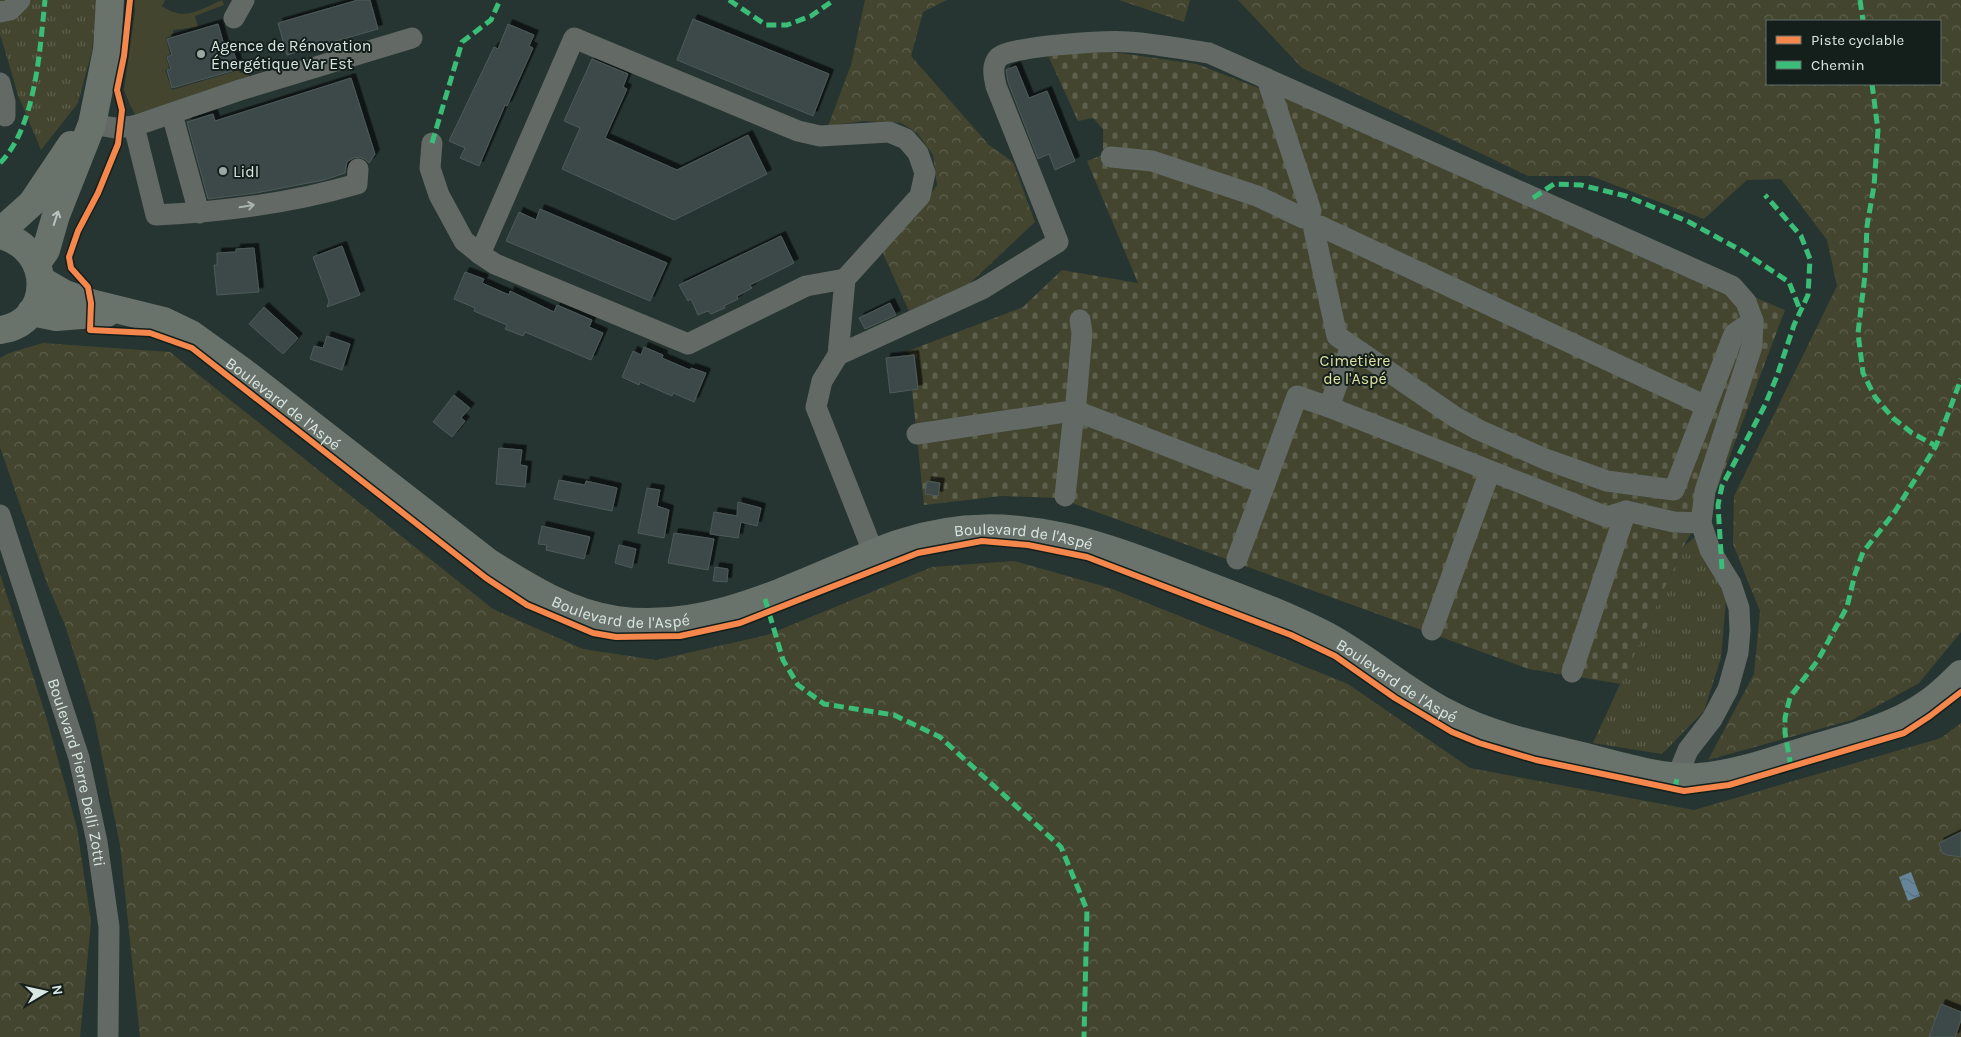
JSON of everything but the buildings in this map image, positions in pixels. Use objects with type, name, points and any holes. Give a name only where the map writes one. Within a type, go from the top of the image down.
[{"type":"main road","points":[[0,330],[14,326],[31,312],[37,302],[39,271],[56,215],[92,124],[107,50],[110,0]]},
{"type":"main road","points":[[39,271],[30,252],[21,243],[0,234],[32,203],[52,174],[72,142],[99,85]]},
{"type":"main road","name":"Boulevard de l'Aspé","points":[[39,271],[65,294],[164,321],[191,334],[241,370],[488,562],[526,586],[577,610],[617,620],[667,622],[718,614],[765,599],[905,541],[962,529],[1001,527],[1033,530],[1074,539],[1156,566],[1282,614],[1329,637],[1445,712],[1483,730],[1637,770],[1677,776],[1706,776],[1746,769],[1873,730],[1925,706],[1961,674]]},
{"type":"main road","name":"Boulevard de l'Aspé","points":[[31,312],[56,317],[124,311]]},
{"type":"street","points":[[0,12],[10,10],[20,0]]},
{"type":"street","points":[[92,124],[115,128],[134,126],[240,90],[412,38]]},
{"type":"street","points":[[480,254],[574,38],[798,131],[820,136],[889,132],[906,139],[918,153],[925,173],[920,196],[845,279],[838,355],[822,381],[816,407],[874,554]]},
{"type":"street","points":[[838,355],[982,289],[1058,242],[996,86],[993,72],[996,62],[1001,56],[1040,46],[1127,42],[1209,53],[1732,286],[1746,302],[1753,321],[1752,346],[1705,491],[1701,523],[1710,550],[1731,584],[1739,608],[1740,631],[1738,653],[1728,689],[1712,719],[1688,750],[1677,776]]},
{"type":"street","points":[[1266,79],[1312,221],[1337,336],[1456,417],[1471,425],[1545,459],[1607,481],[1674,490],[1734,334],[1753,321]]},
{"type":"street","points":[[0,83],[5,102],[4,116]]},
{"type":"street","points":[[172,114],[199,213]]},
{"type":"street","points":[[134,126],[156,215],[199,213],[321,194],[357,184],[358,169]]},
{"type":"street","points":[[432,143],[430,168],[439,195],[464,242],[495,264],[688,344],[806,286],[845,279]]},
{"type":"street","points":[[1111,157],[1152,161],[1257,196],[1706,406]]},
{"type":"street","points":[[1065,496],[1082,333],[1080,320]]},
{"type":"street","points":[[1329,407],[1351,346]]},
{"type":"street","points":[[1237,559],[1297,396],[1607,517],[1626,511],[1674,522],[1701,523]]},
{"type":"street","points":[[917,434],[1074,412],[1265,484]]},
{"type":"street","points":[[1432,630],[1490,471]]},
{"type":"street","points":[[1572,672],[1626,511]]},
{"type":"street","name":"Boulevard Pierre Delli Zotti","points":[[0,515],[79,758],[97,842],[109,927],[108,1037]]},
{"type":"green space","points":[[0,0],[97,0],[92,51],[78,103],[41,150],[18,95],[0,34]]},
{"type":"green space","points":[[134,0],[165,0],[162,6],[170,11],[185,14],[199,11],[222,0],[224,5],[195,16],[198,27],[173,30],[173,35],[166,38],[170,55],[166,56],[169,68],[165,70],[172,90],[239,70],[240,73],[246,71],[251,79],[135,114],[124,90],[135,11]]},
{"type":"green space","points":[[865,0],[947,0],[923,12],[911,56],[989,145],[1013,162],[1035,222],[969,284],[909,311],[881,249],[913,219],[937,185],[933,155],[917,133],[901,123],[864,121],[828,126],[851,65]]},
{"type":"green space","points":[[1119,0],[1190,0],[1184,22]]},
{"type":"green space","points":[[1238,0],[1961,0],[1961,632],[1919,683],[1852,720],[1708,760],[1754,674],[1760,611],[1733,544],[1734,496],[1837,286],[1827,240],[1781,179],[1747,180],[1704,219],[1591,176],[1528,176],[1302,68]]},
{"type":"green space","name":"Cimetière de l'Aspé","points":[[1046,51],[1113,52],[1197,64],[1292,101],[1785,310],[1718,487],[1683,547],[1621,684],[1529,669],[1058,498],[1001,496],[924,505],[908,351],[1023,307],[1062,270],[1138,283],[1087,161],[1103,155],[1103,129],[1093,118],[1078,121]]},
{"type":"green space","points":[[43,343],[170,352],[493,609],[583,649],[656,660],[767,635],[932,567],[1014,561],[1110,588],[1348,684],[1470,768],[1694,810],[1941,738],[1961,723],[1961,1037],[140,1037],[120,845],[94,717],[65,625],[48,586],[0,447],[0,358],[9,353]]},
{"type":"green space","points":[[1696,536],[1726,599],[1721,658],[1704,711],[1662,754],[1593,743],[1683,547]]},
{"type":"green space","points":[[0,574],[46,716],[77,828],[91,922],[80,1037],[0,1037]]},
{"type":"water","points":[[1911,872],[1920,896],[1908,901],[1899,877]]},
{"type":"marked path","points":[[0,163],[12,148],[22,129],[29,108],[38,63],[45,0]]},
{"type":"marked path","points":[[432,143],[462,42],[491,20],[500,0]]},
{"type":"marked path","points":[[729,0],[766,25],[787,25],[811,16],[834,0]]},
{"type":"marked path","points":[[1860,0],[1863,20]]},
{"type":"marked path","points":[[1872,85],[1878,130],[1874,186],[1867,226],[1865,275],[1858,333],[1863,373],[1875,397],[1893,418],[1912,433],[1936,446]]},
{"type":"marked path","points":[[1533,198],[1554,184],[1581,185],[1626,196],[1689,222],[1742,251],[1789,282],[1800,310]]},
{"type":"marked path","points":[[1722,569],[1718,505],[1722,486],[1765,405],[1794,325],[1808,295],[1810,259],[1801,236],[1765,195]]},
{"type":"marked path","points":[[1791,767],[1785,733],[1785,718],[1790,697],[1818,660],[1847,607],[1855,574],[1863,552],[1894,513],[1936,446],[1961,379]]},
{"type":"marked path","points":[[765,599],[783,660],[798,685],[824,704],[894,715],[940,737],[1061,847],[1087,910],[1084,1037]]},
{"type":"marked path","points":[[1675,789],[1677,777]]},
{"type":"cycle path","points":[[130,0],[124,56],[117,90],[122,110],[118,144],[98,193],[78,231],[69,257],[71,268],[88,287],[91,303],[90,330],[150,333],[192,348],[486,578],[527,605],[593,633],[616,637],[680,636],[740,623],[918,553],[982,541],[1028,545],[1087,557],[1291,635],[1335,656],[1395,698],[1452,732],[1479,743],[1536,760],[1684,791],[1729,785],[1904,733],[1961,692]]},
{"type":"place","name":"Agence de Rénovation Énergétique Var Est","points":[[201,54]]},
{"type":"place","name":"Lidl","points":[[223,171]]}]
